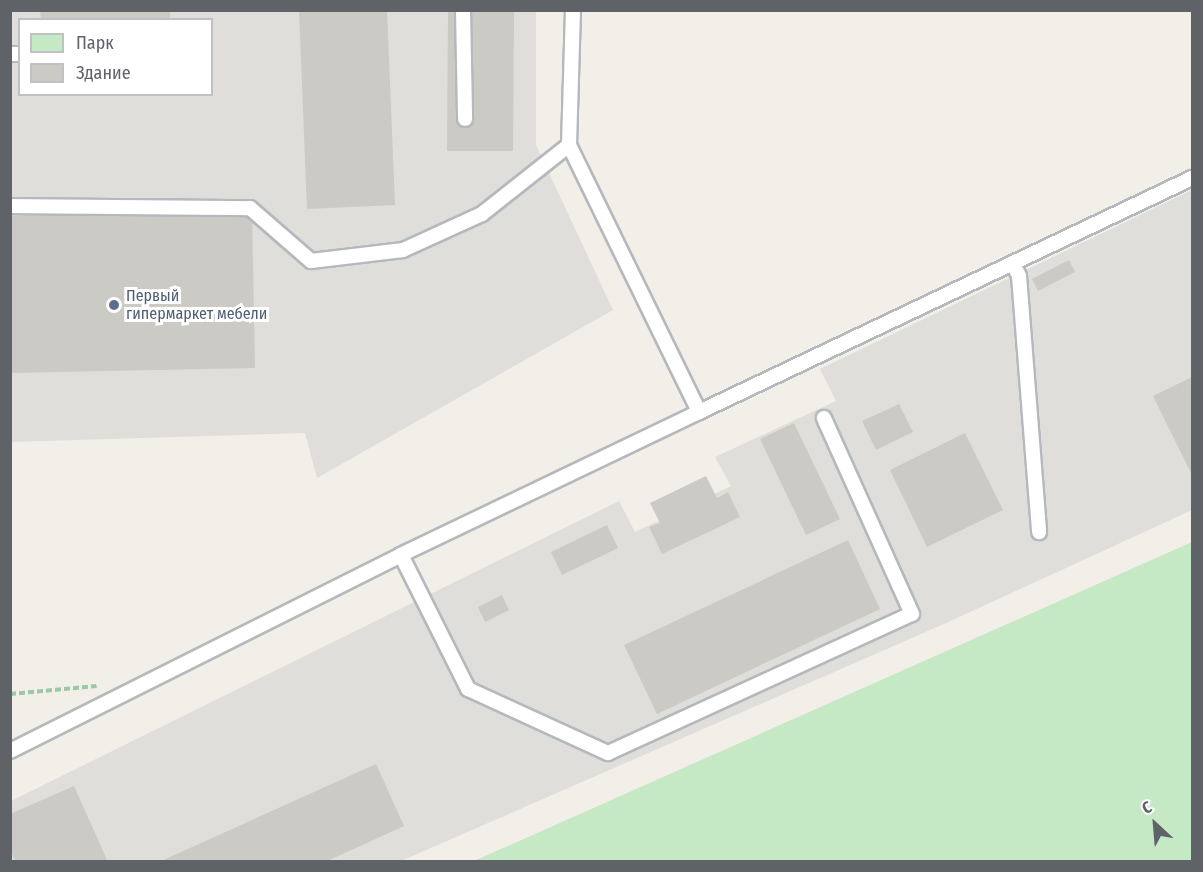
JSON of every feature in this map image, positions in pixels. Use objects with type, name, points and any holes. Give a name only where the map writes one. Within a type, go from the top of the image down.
[{"type":"lane","points":[[463,10],[465,119]]},
{"type":"lane","points":[[573,10],[569,145],[699,412]]},
{"type":"lane","points":[[10,206],[250,208],[311,261],[413,246],[483,214],[569,145]]},
{"type":"lane","points":[[10,751],[401,555],[1192,178]]},
{"type":"lane","points":[[1013,264],[1019,276],[1039,532]]},
{"type":"lane","points":[[401,555],[468,689],[608,753],[912,614],[824,418]]},
{"type":"path","points":[[10,694],[110,685]]},
{"type":"shaded area","points":[[10,11],[536,11],[536,145],[613,310],[317,478],[305,433],[11,442]]},
{"type":"shaded area","points":[[1192,190],[1192,510],[944,624],[401,861],[11,862],[11,801],[619,501],[635,532],[731,486],[715,457],[836,401],[820,369]]},
{"type":"green space","points":[[1192,542],[1192,861],[474,861]]},
{"type":"building","points":[[40,10],[170,10],[170,18],[41,18]]},
{"type":"building","points":[[299,10],[387,10],[395,205],[307,209]]},
{"type":"building","points":[[448,10],[514,10],[513,151],[447,151]]},
{"type":"building","points":[[252,211],[255,368],[10,373],[10,216]]},
{"type":"building","points":[[1069,260],[1075,272],[1038,291],[1032,279]]},
{"type":"building","points":[[1192,377],[1192,475],[1153,396]]},
{"type":"building","points":[[899,404],[913,432],[876,450],[862,421]]},
{"type":"building","points":[[794,423],[840,519],[806,535],[760,439]]},
{"type":"building","points":[[965,433],[1003,510],[927,547],[890,470]]},
{"type":"building","points":[[706,476],[717,498],[728,492],[740,517],[662,554],[649,527],[660,523],[650,503]]},
{"type":"building","points":[[607,525],[618,548],[562,575],[551,552]]},
{"type":"building","points":[[848,540],[880,609],[657,714],[624,645]]},
{"type":"building","points":[[502,595],[509,610],[485,622],[478,607]]},
{"type":"building","points":[[376,764],[404,826],[325,862],[159,862]]},
{"type":"building","points":[[74,786],[108,862],[16,862],[10,850],[10,814]]},
{"type":"place","name":"Первый гипермаркет мебели","points":[[114,305]]}]
